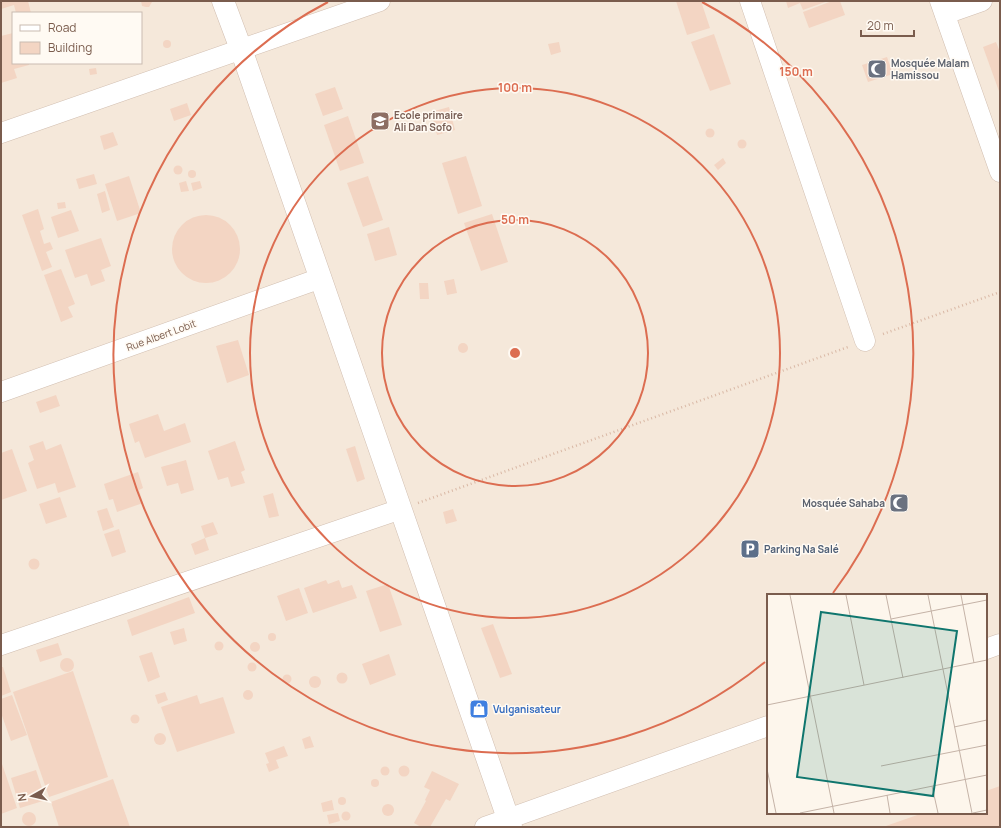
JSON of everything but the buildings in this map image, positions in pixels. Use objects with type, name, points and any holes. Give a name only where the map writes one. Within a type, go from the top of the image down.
[{"type":"street","points":[[223,1],[321,278],[510,823]]},
{"type":"street","points":[[1,133],[380,1]]},
{"type":"street","points":[[750,1],[866,341]]},
{"type":"street","points":[[982,1],[942,8],[1000,172]]},
{"type":"street","name":"Rue Albert Lobit","points":[[1,392],[321,278]]},
{"type":"street","points":[[1,645],[401,509]]},
{"type":"street","points":[[987,649],[1000,644]]},
{"type":"street","points":[[485,827],[510,823],[767,726]]},
{"type":"path","points":[[401,509],[1000,292]]},
{"type":"shaded area","points":[[1,1],[1000,1],[1000,827],[1,827]]},
{"type":"place","name":"Mosquée Malam Hamissou","points":[[877,69]]},
{"type":"place","name":"Ecole primaire Ali Dan Sofo","points":[[380,121]]},
{"type":"place","name":"Mosquée Sahaba","points":[[899,503]]},
{"type":"place","name":"Parking Na Salé","points":[[750,549]]},
{"type":"place","name":"Vulganisateur","points":[[479,709]]}]
